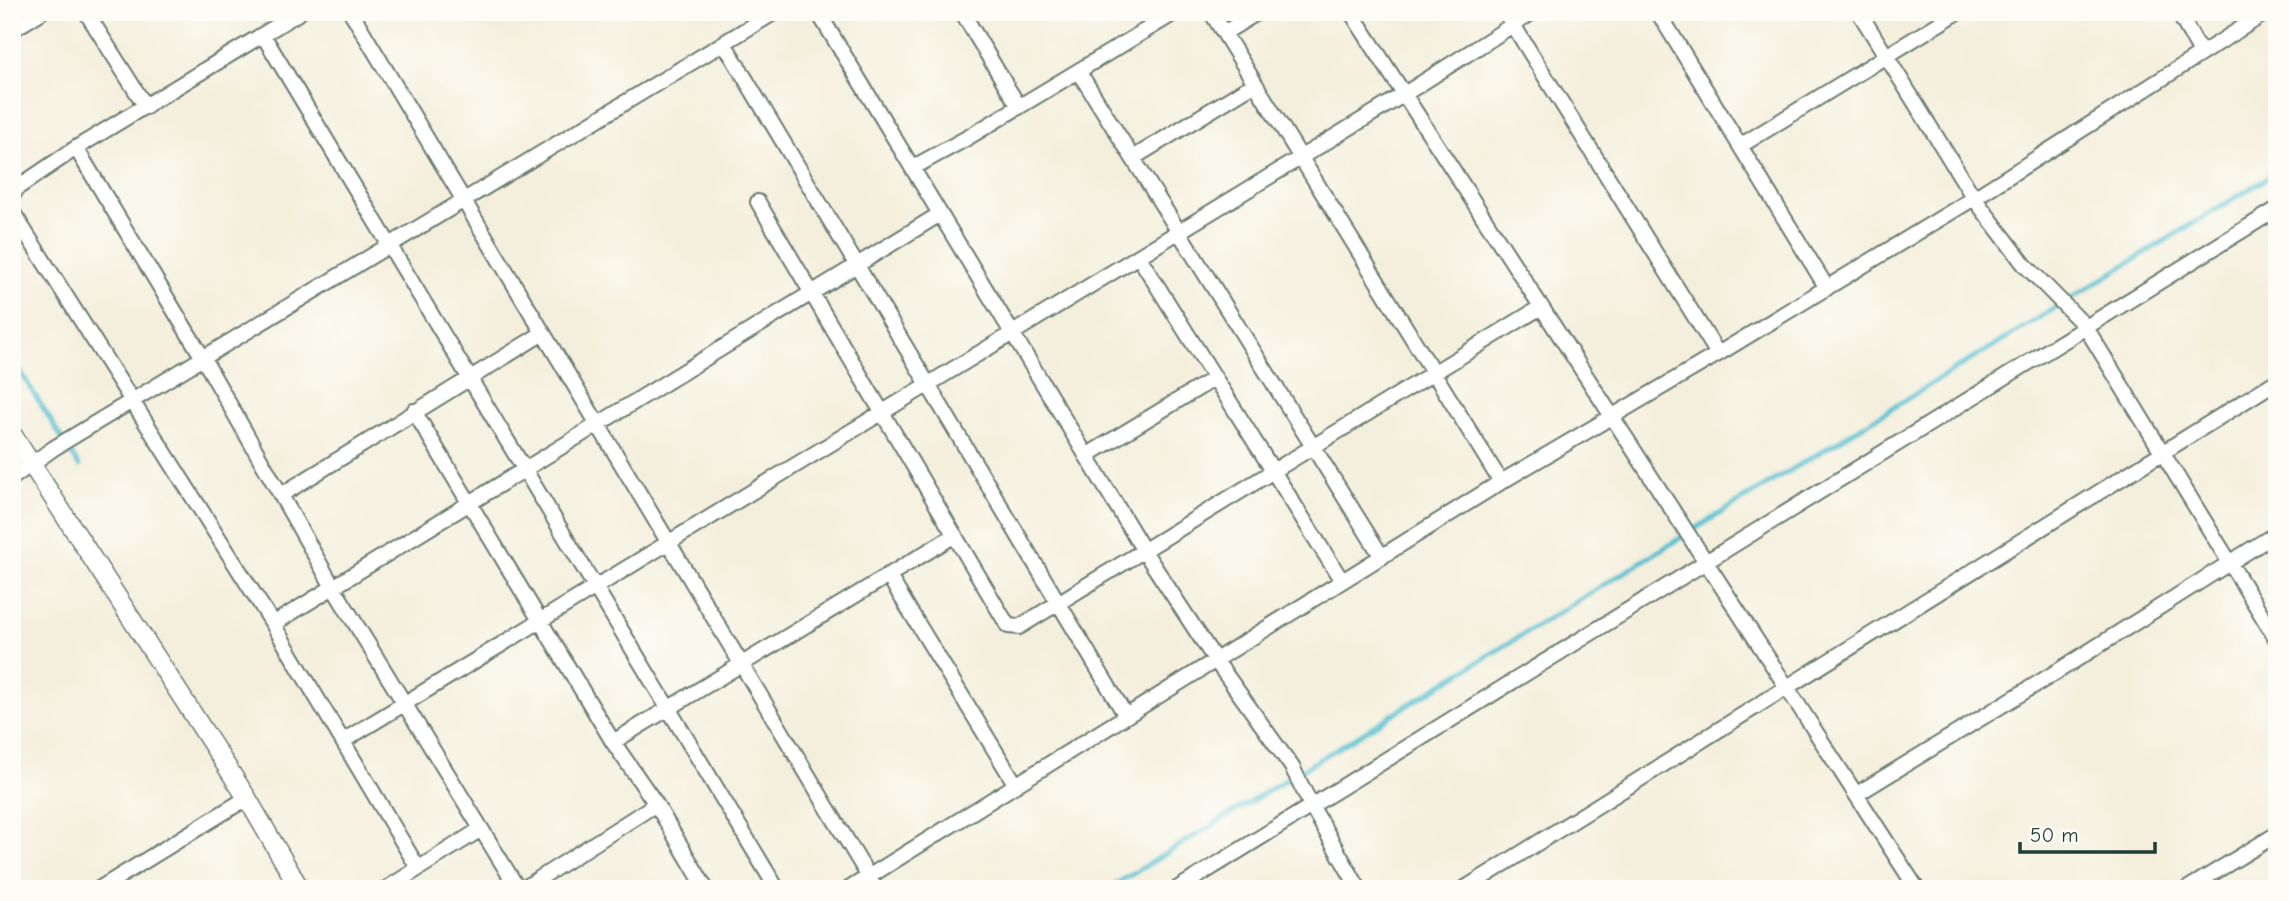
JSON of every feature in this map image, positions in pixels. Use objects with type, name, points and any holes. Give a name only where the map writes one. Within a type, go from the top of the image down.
[{"type":"street","points":[[12,30],[41,12]]},
{"type":"street","points":[[86,12],[146,107]]},
{"type":"street","points":[[12,197],[16,188],[76,148],[300,12]]},
{"type":"street","points":[[351,12],[872,883]]},
{"type":"street","points":[[12,478],[54,448],[775,12]]},
{"type":"street","points":[[818,12],[1144,551],[1216,661],[1292,766],[1359,889]]},
{"type":"street","points":[[962,12],[1019,107]]},
{"type":"street","points":[[912,168],[1079,72],[1176,12]]},
{"type":"street","points":[[1211,12],[1501,482]]},
{"type":"street","points":[[1224,33],[1258,12]]},
{"type":"street","points":[[1350,12],[1917,889]]},
{"type":"street","points":[[343,741],[1404,95],[1509,19],[1533,12]]},
{"type":"street","points":[[1658,12],[1827,288]]},
{"type":"street","points":[[1859,12],[1973,198],[2024,264],[2085,326],[2277,640]]},
{"type":"street","points":[[1740,146],[1958,12]]},
{"type":"street","points":[[2178,12],[2201,53]]},
{"type":"street","points":[[849,889],[872,883],[1016,785],[1342,581],[1501,482],[1827,288],[2267,12]]},
{"type":"street","points":[[1509,19],[1718,354]]},
{"type":"street","points":[[263,36],[777,889]]},
{"type":"street","points":[[724,43],[1126,716]]},
{"type":"street","points":[[1079,72],[1382,557]]},
{"type":"street","points":[[1133,158],[1255,84]]},
{"type":"street","points":[[76,148],[203,358],[333,587],[481,829],[521,889],[656,804]]},
{"type":"street","points":[[758,202],[1008,626],[1018,627],[1058,604],[1541,307]]},
{"type":"street","points":[[1177,889],[2277,209]]},
{"type":"street","points":[[12,211],[273,624],[418,869]]},
{"type":"street","points":[[273,624],[940,214]]},
{"type":"street","points":[[1139,257],[1342,581]]},
{"type":"street","points":[[281,495],[543,333]]},
{"type":"street","points":[[1086,456],[1215,378]]},
{"type":"street","points":[[1464,889],[2277,381]]},
{"type":"street","points":[[414,411],[613,742],[656,804],[706,889]]},
{"type":"street","points":[[12,434],[247,798],[300,889]]},
{"type":"street","points":[[1857,794],[2277,533]]},
{"type":"street","points":[[613,742],[955,535]]},
{"type":"street","points":[[888,575],[1016,785]]},
{"type":"street","points":[[99,889],[247,798]]},
{"type":"street","points":[[386,889],[481,829]]},
{"type":"street","points":[[2187,889],[2277,834]]},
{"type":"waterway","points":[[1108,889],[2277,172]]},
{"type":"waterway","points":[[12,358],[79,466]]}]
